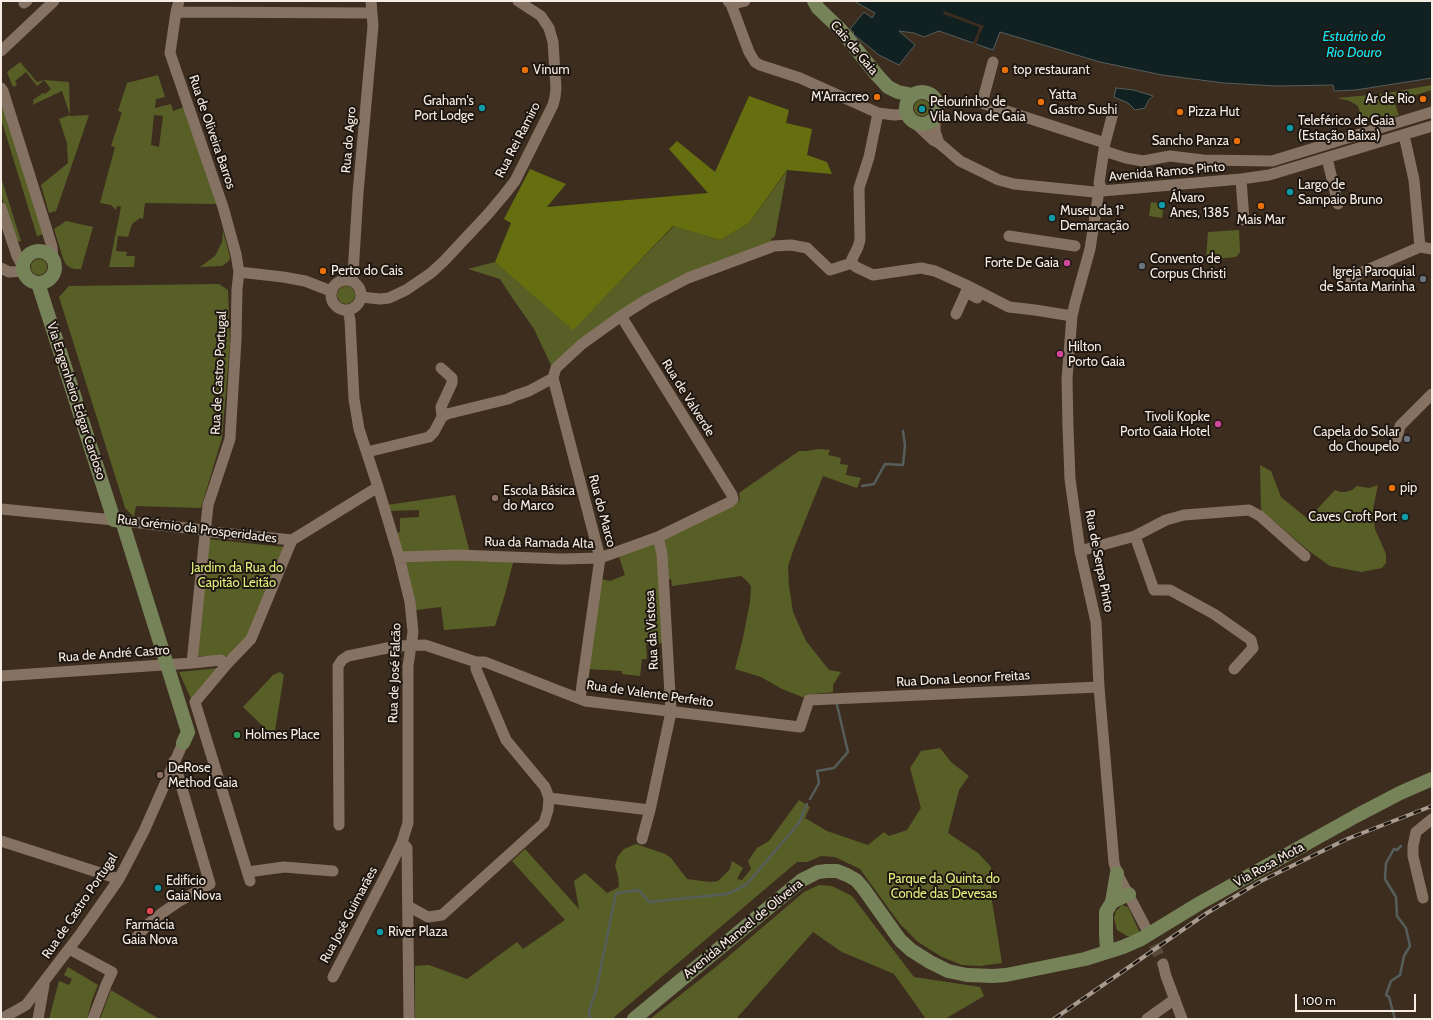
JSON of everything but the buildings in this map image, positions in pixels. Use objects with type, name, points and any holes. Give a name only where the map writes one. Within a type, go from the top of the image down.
[{"type":"main road","name":"Cais de Gaia","points":[[814,1],[818,8],[840,29],[888,87],[898,92],[910,109]]},
{"type":"main road","points":[[919,92],[925,92],[931,95],[938,105],[938,112],[935,117],[931,122],[925,124],[919,124],[910,109],[919,92]]},
{"type":"main road","points":[[42,251],[47,253],[54,260],[55,269],[51,278],[38,283],[29,279],[24,269],[26,258],[33,252],[42,251]]},
{"type":"main road","name":"Via Engenheiro Edgar Cardoso","points":[[38,283],[179,703],[186,738]]},
{"type":"main road","name":"Via Rosa Mota","points":[[1107,952],[1141,939],[1200,903],[1335,828],[1400,793],[1432,779]]},
{"type":"main road","name":"Avenida Manoel de Oliveira","points":[[634,1019],[802,880],[823,871],[837,871],[856,880],[900,940],[911,950],[930,962],[954,973],[981,976],[1006,975],[1059,965],[1107,952]]},
{"type":"main road","points":[[1107,952],[1106,912],[1112,902],[1117,873]]},
{"type":"main road","points":[[1112,902],[1129,894]]},
{"type":"main road","points":[[1106,924],[1123,947]]},
{"type":"street","points":[[1,51],[54,1]]},
{"type":"street","name":"Rua de Oliveira Barros","points":[[179,1],[170,53],[219,194],[236,254],[239,272]]},
{"type":"street","name":"Rua do Agro","points":[[352,281],[358,193],[373,26],[371,1]]},
{"type":"street","name":"Rua Rei Ramiro","points":[[361,297],[380,299],[389,298],[406,290],[431,273],[488,214],[515,180],[556,97],[553,42],[548,28],[541,16],[518,1]]},
{"type":"street","points":[[745,1],[730,3],[749,52],[755,62],[766,68],[800,78],[878,113],[894,115],[910,109]]},
{"type":"street","points":[[176,12],[372,13]]},
{"type":"street","points":[[993,62],[982,103],[1105,147],[1126,158],[1143,161],[1170,156],[1203,160],[1278,160],[1432,112]]},
{"type":"street","points":[[1,88],[4,91],[46,227],[54,260]]},
{"type":"street","name":"Avenida Ramos Pinto","points":[[910,109],[933,140],[939,143],[960,161],[1006,182],[1094,192],[1241,179],[1269,175],[1432,126]]},
{"type":"street","points":[[852,263],[852,259],[860,240],[859,188],[869,157],[878,113]]},
{"type":"street","name":"Rua de Serpa Pinto","points":[[1113,113],[1105,147],[1099,183],[1100,192],[1090,249],[1072,316],[1067,379],[1070,479],[1080,551],[1096,622],[1099,687],[1114,863],[1117,873],[1147,930]]},
{"type":"street","points":[[935,117],[935,131],[939,143]]},
{"type":"street","points":[[1404,135],[1414,180],[1420,247]]},
{"type":"street","points":[[1326,158],[1338,204]]},
{"type":"street","points":[[1241,179],[1244,220]]},
{"type":"street","points":[[1,208],[17,256],[24,269],[9,272],[1,268]]},
{"type":"street","points":[[1010,236],[1090,249]]},
{"type":"street","points":[[367,452],[429,437],[434,432],[442,417],[447,414],[508,399],[529,391],[553,378],[556,368],[582,344],[646,300],[688,278],[774,246],[791,245],[807,248],[830,270],[852,263]]},
{"type":"street","points":[[1351,281],[1360,273],[1420,247],[1432,249]]},
{"type":"street","points":[[852,263],[856,267],[873,275],[921,268],[936,271],[966,285],[1008,308],[1035,310],[1072,316]]},
{"type":"street","points":[[239,272],[305,281],[331,291]]},
{"type":"street","name":"Rua de Castro Portugal","points":[[192,663],[208,505],[230,439],[239,272]]},
{"type":"street","points":[[342,280],[352,281],[359,288],[361,297],[357,306],[348,310],[338,308],[331,301],[331,291],[337,283],[342,280]]},
{"type":"street","points":[[956,314],[966,292],[1004,313],[1032,315],[1035,310]]},
{"type":"street","name":"Rua de José Falcão","points":[[348,310],[350,320],[354,399],[359,429],[399,557],[410,602],[413,632],[408,666],[408,824],[402,842]]},
{"type":"street","name":"Rua de Valverde","points":[[622,316],[732,495]]},
{"type":"street","points":[[441,368],[452,378],[452,384],[440,407],[442,417]]},
{"type":"street","name":"Rua do Marco","points":[[553,378],[600,558],[580,700]]},
{"type":"street","points":[[1397,438],[1400,426],[1432,394]]},
{"type":"street","name":"Rua Grémio da Prosperidades","points":[[1,509],[118,520],[290,540],[378,487]]},
{"type":"street","name":"Rua da Ramada Alta","points":[[399,557],[458,555],[562,559],[600,558],[658,537],[730,502],[733,499],[732,495]]},
{"type":"street","points":[[1080,551],[1135,536],[1166,520],[1184,515],[1249,510],[1260,516],[1305,556]]},
{"type":"street","points":[[1135,536],[1154,590],[1170,590],[1214,614],[1251,640],[1253,648],[1234,669]]},
{"type":"street","name":"Rua da Vistosa","points":[[642,839],[650,810],[671,712],[662,554],[658,537]]},
{"type":"street","points":[[179,703],[195,702],[227,664],[251,639],[290,540]]},
{"type":"street","name":"Rua de Valente Perfeito","points":[[339,825],[338,666],[342,660],[348,656],[397,646],[425,645],[476,662],[485,662],[580,700],[800,727],[810,700],[828,699]]},
{"type":"street","name":"Rua de André Castro","points":[[1,676],[221,660],[227,664]]},
{"type":"street","points":[[408,906],[428,917],[442,915],[544,823],[548,810],[549,798],[545,787],[506,740],[476,669],[476,662]]},
{"type":"street","name":"Rua Dona Leonor Freitas","points":[[828,699],[1099,687]]},
{"type":"street","points":[[195,702],[249,876],[284,867],[332,871]]},
{"type":"street","name":"Rua de Castro Portugal","points":[[22,1011],[82,933],[119,879],[144,831],[174,761],[186,738]]},
{"type":"street","points":[[136,938],[147,925],[162,913],[210,884],[174,761]]},
{"type":"street","points":[[549,798],[650,810]]},
{"type":"street","points":[[1423,898],[1413,856],[1413,846],[1416,832],[1432,819]]},
{"type":"street","points":[[1,842],[119,879]]},
{"type":"street","points":[[402,842],[407,848],[409,1019]]},
{"type":"street","name":"Rua José Guimarães","points":[[333,977],[402,842]]},
{"type":"street","name":"Rua José Guimarães","points":[[390,867],[399,866],[407,870]]},
{"type":"street","points":[[69,949],[112,972],[93,1019]]},
{"type":"street","points":[[1164,964],[1166,976],[1182,1019]]},
{"type":"street","points":[[38,1016],[44,983]]},
{"type":"street","points":[[1147,1019],[1175,1000]]},
{"type":"street","points":[[1,1019],[34,1008],[38,1016]]},
{"type":"green space","points":[[20,62],[37,82],[44,80],[37,86],[26,72],[15,81],[17,85],[13,87],[7,72]]},
{"type":"green space","points":[[158,75],[165,97],[156,99],[155,108],[171,104],[173,111],[184,107],[217,204],[145,203],[143,219],[140,218],[132,224],[128,237],[118,236],[116,251],[127,252],[126,256],[135,256],[134,267],[109,267],[121,207],[117,206],[116,210],[111,205],[100,203],[115,147],[111,146],[122,112],[118,111],[127,83]],"holes":[[[154,115],[163,116],[159,147],[151,145]]]},
{"type":"green space","points":[[44,80],[69,82],[70,115],[62,91],[32,105],[34,102],[33,100],[51,89]]},
{"type":"green space","points":[[1432,85],[1432,90],[1409,97],[1409,99],[1395,104],[1399,115],[1364,125],[1358,106],[1350,101],[1337,98],[1382,94]]},
{"type":"green space","points":[[749,96],[789,110],[786,123],[812,129],[807,155],[827,162],[832,174],[787,170],[749,223],[720,240],[673,226],[573,330],[495,262],[511,223],[504,219],[530,169],[566,184],[547,207],[708,193],[669,149],[677,141],[715,172]]},
{"type":"green space","points":[[922,100],[928,102],[930,108],[928,114],[922,116],[916,114],[914,108],[916,102]]},
{"type":"green space","points":[[1,105],[3,105],[44,234],[37,236],[1,119]]},
{"type":"green space","points":[[70,115],[89,115],[56,211],[49,213],[41,185],[68,163],[67,143],[59,119]]},
{"type":"green space","points":[[787,171],[775,236],[771,239],[772,243],[686,274],[552,367],[534,329],[500,279],[468,269],[495,262],[573,329],[674,226],[720,240],[749,223]]},
{"type":"green space","points":[[1,177],[21,241],[16,242],[1,195]]},
{"type":"green space","points":[[1151,202],[1164,204],[1162,218],[1149,216]]},
{"type":"green space","points":[[66,221],[93,227],[81,269],[69,267],[63,258],[54,229]]},
{"type":"green space","points":[[1239,230],[1240,252],[1236,257],[1206,260],[1208,232]]},
{"type":"green space","points":[[223,231],[230,257],[229,261],[222,266],[200,267],[215,256],[222,242]]},
{"type":"green space","points":[[36,259],[42,259],[47,264],[45,273],[42,275],[36,275],[31,270],[31,264]]},
{"type":"green space","points":[[219,284],[228,290],[230,344],[222,438],[201,508],[136,506],[134,517],[125,508],[59,297],[69,286]]},
{"type":"green space","points":[[342,286],[350,286],[355,291],[353,302],[350,304],[342,304],[337,299],[337,291]]},
{"type":"green space","points":[[818,449],[830,450],[828,455],[841,458],[840,464],[848,465],[846,475],[861,478],[857,488],[823,476],[788,566],[793,612],[806,641],[829,670],[841,672],[833,685],[833,692],[806,695],[805,698],[782,689],[761,677],[735,669],[750,602],[751,586],[747,581],[741,576],[672,586],[671,579],[668,580],[664,541],[665,537],[695,525],[697,522],[734,505],[740,500],[739,493],[799,451]]},
{"type":"green space","points":[[1260,465],[1271,471],[1281,497],[1308,519],[1335,490],[1346,492],[1357,486],[1369,488],[1378,485],[1373,509],[1375,529],[1386,554],[1386,563],[1382,568],[1361,572],[1330,566],[1309,551],[1261,510]]},
{"type":"green space","points":[[455,495],[470,553],[401,553],[395,533],[400,532],[400,518],[419,517],[419,510],[388,511],[387,505]]},
{"type":"green space","name":"Jardim da Rua do Capitão Leitão","points":[[208,539],[284,547],[248,638],[229,656],[198,656]]},
{"type":"green space","points":[[656,541],[664,643],[646,644],[647,659],[642,659],[640,676],[622,674],[622,671],[588,669],[601,579],[610,581],[625,575],[619,557]]},
{"type":"green space","points":[[514,559],[495,626],[444,630],[441,607],[416,610],[403,560]]},
{"type":"green space","points":[[219,668],[191,699],[179,672]]},
{"type":"green space","points":[[280,672],[284,675],[275,730],[274,732],[269,732],[243,707],[273,675]]},
{"type":"green space","name":"Parque da Quinta do Conde das Devesas","points":[[940,748],[951,762],[969,776],[959,790],[948,833],[978,853],[991,867],[991,895],[1002,963],[980,966],[962,965],[942,957],[918,942],[900,924],[860,869],[835,857],[821,856],[807,862],[797,862],[612,1019],[415,1019],[415,966],[429,965],[467,979],[517,942],[523,949],[565,920],[512,861],[525,849],[579,909],[574,881],[585,873],[607,893],[619,887],[615,865],[618,856],[624,849],[636,844],[665,854],[671,858],[687,879],[710,882],[718,881],[730,869],[732,861],[743,868],[737,879],[742,880],[751,869],[748,861],[757,848],[769,841],[799,800],[810,807],[805,818],[827,831],[868,845],[884,832],[889,836],[907,830],[921,808],[910,768],[921,751]]},
{"type":"green space","points":[[819,885],[832,886],[852,896],[914,977],[980,987],[984,996],[945,1019],[926,1019],[894,974],[842,952],[813,932],[736,1019],[650,1019],[717,966],[804,892]]},
{"type":"green space","points":[[1122,905],[1128,907],[1140,933],[1127,936],[1117,930],[1114,918],[1116,911]]},
{"type":"green space","points":[[68,967],[98,985],[87,1019],[49,1019],[59,981],[69,985],[72,979],[64,975]]},
{"type":"green space","points":[[111,990],[159,1019],[100,1019]]},
{"type":"water","name":"Estuário do Rio Douro","points":[[854,1],[1432,1],[1432,78],[1356,90],[1334,91],[1333,85],[1277,86],[1224,83],[1162,75],[1100,62],[1000,32],[993,50],[939,31],[924,37],[914,33],[899,31],[915,45],[899,65],[879,55],[853,34],[854,33],[850,29],[864,12],[872,18],[875,13]]},
{"type":"water","points":[[1116,88],[1134,90],[1153,96],[1148,101],[1145,108],[1135,110],[1128,103],[1114,97]]},
{"type":"pier","points":[[944,11],[984,26],[976,46],[972,45],[979,27],[943,14]]},
{"type":"waterway","points":[[862,486],[874,484],[885,464],[903,465],[905,445],[903,431]]},
{"type":"waterway","points":[[810,799],[819,783],[817,771],[834,768],[848,752],[837,705]]},
{"type":"waterway","points":[[590,1019],[589,1010],[596,991],[616,893],[639,890],[649,902],[727,894],[746,885],[799,823],[807,804]]},
{"type":"waterway","points":[[1395,1019],[1389,997],[1386,995],[1391,981],[1400,975],[1404,956],[1410,946],[1406,928],[1397,916],[1396,897],[1385,879],[1386,863],[1394,849],[1397,850],[1401,846]]},
{"type":"tunnel","points":[[1147,930],[1163,964]]},
{"type":"railway","points":[[1054,1019],[1207,913],[1261,881],[1347,839],[1432,806]]},
{"type":"place","name":"Vinum","points":[[525,70]]},
{"type":"place","name":"top restaurant","points":[[1005,70]]},
{"type":"place","name":"M'Arracreo","points":[[877,97]]},
{"type":"place","name":"Ar de Rio","points":[[1423,99]]},
{"type":"place","name":"Yatta Gastro Sushi","points":[[1041,102]]},
{"type":"place","name":"Graham's Port Lodge","points":[[482,108]]},
{"type":"place","name":"Pelourinho de Vila Nova de Gaia","points":[[922,109]]},
{"type":"place","name":"Pizza Hut","points":[[1180,112]]},
{"type":"place","name":"Teleférico de Gaia (Estação Baixa)","points":[[1290,128]]},
{"type":"place","name":"Sancho Panza","points":[[1237,141]]},
{"type":"place","name":"Largo de Sampaio Bruno","points":[[1290,192]]},
{"type":"place","name":"Álvaro Anes, 1385","points":[[1162,205]]},
{"type":"place","name":"Mais Mar","points":[[1261,206]]},
{"type":"place","name":"Museu da 1ª Demarcação","points":[[1052,218]]},
{"type":"place","name":"Forte De Gaia","points":[[1067,263]]},
{"type":"place","name":"Convento de Corpus Christi","points":[[1142,266]]},
{"type":"place","name":"Perto do Cais","points":[[323,271]]},
{"type":"place","name":"Igreja Paroquial de Santa Marinha","points":[[1423,279]]},
{"type":"place","name":"Hilton Porto Gaia","points":[[1060,354]]},
{"type":"place","name":"Tivoli Kopke Porto Gaia Hotel","points":[[1218,424]]},
{"type":"place","name":"Capela do Solar do Choupelo","points":[[1407,439]]},
{"type":"place","name":"pip","points":[[1392,488]]},
{"type":"place","name":"Escola Básica do Marco","points":[[495,498]]},
{"type":"place","name":"Caves Croft Port","points":[[1405,517]]},
{"type":"place","name":"Holmes Place","points":[[237,735]]},
{"type":"place","name":"DeRose Method Gaia","points":[[160,775]]},
{"type":"place","name":"Edifício Gaia Nova","points":[[158,888]]},
{"type":"place","name":"Farmácia Gaia Nova","points":[[150,911]]},
{"type":"place","name":"River Plaza","points":[[380,932]]}]
